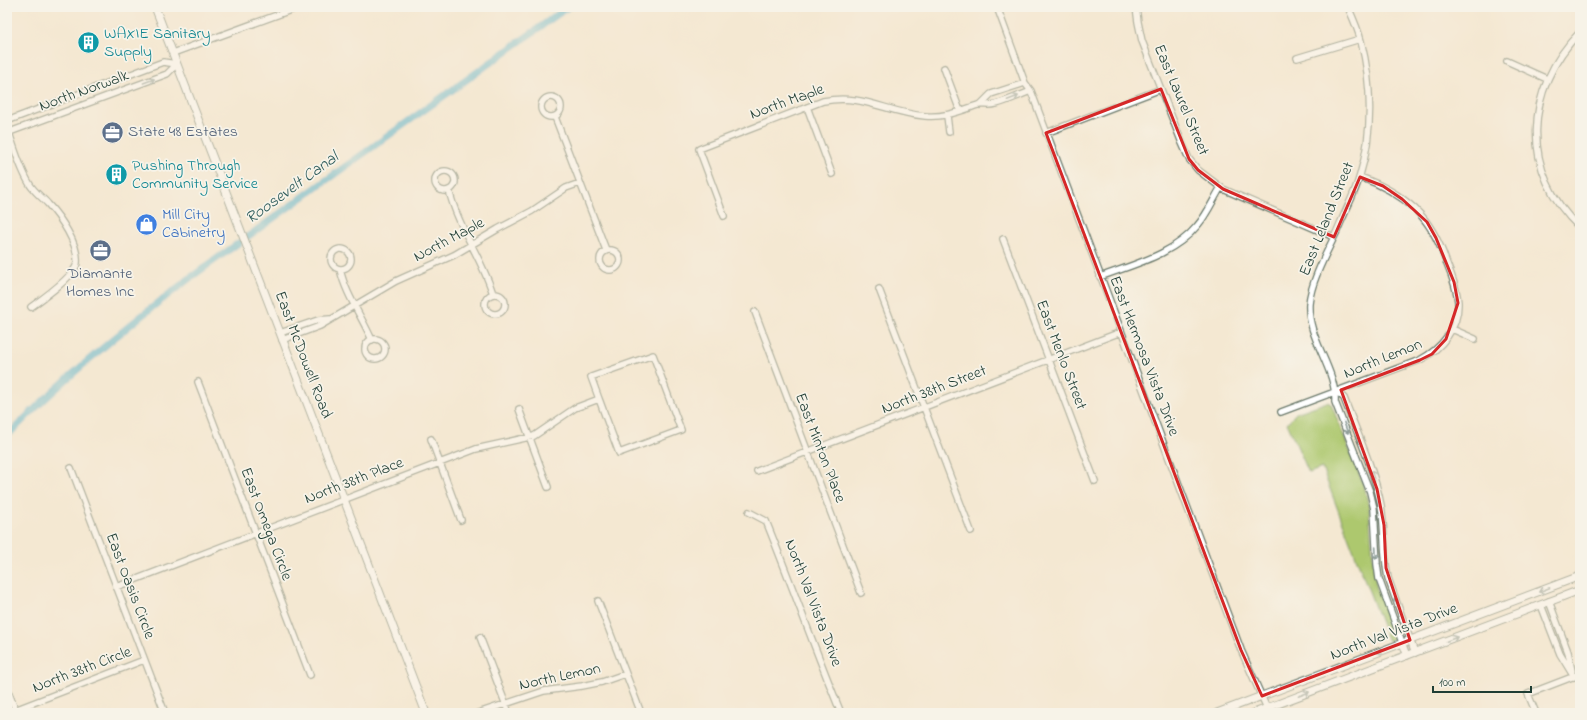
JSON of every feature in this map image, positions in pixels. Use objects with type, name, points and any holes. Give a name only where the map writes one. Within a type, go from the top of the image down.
[{"type":"main road","name":"East McDowell Road","points":[[155,7],[426,713]]},
{"type":"main road","name":"North Val Vista Drive","points":[[1217,713],[1580,576]]},
{"type":"main road","name":"North Val Vista Drive","points":[[1254,713],[1268,711],[1580,590]]},
{"type":"street","points":[[173,53],[298,7]]},
{"type":"street","name":"East Hermosa Vista Drive","points":[[997,7],[1025,83],[1031,91],[1242,650],[1268,711]]},
{"type":"street","name":"East Laurel Street","points":[[1136,7],[1142,41],[1189,159],[1198,170],[1221,187],[1334,237]]},
{"type":"street","name":"East Leland Street","points":[[1348,7],[1360,39],[1367,70],[1369,126],[1365,157],[1360,178],[1316,278],[1309,304],[1309,315],[1314,336],[1336,391],[1335,402],[1370,492],[1374,509],[1379,579],[1407,656]]},
{"type":"street","points":[[1580,32],[1564,50],[1547,79],[1541,96],[1536,126],[1539,155],[1545,176],[1554,197],[1562,209],[1580,228]]},
{"type":"street","points":[[1298,58],[1360,39]]},
{"type":"street","points":[[1507,61],[1547,79]]},
{"type":"street","name":"North Norwalk","points":[[7,121],[163,62],[177,64]]},
{"type":"street","name":"North Norwalk","points":[[8,130],[168,74],[177,64]]},
{"type":"street","points":[[944,68],[960,111]]},
{"type":"street","name":"North Maple","points":[[980,105],[991,94],[1025,83]]},
{"type":"street","points":[[1046,133],[1161,89]]},
{"type":"street","name":"North Maple","points":[[724,216],[699,149],[823,101],[835,98],[860,100],[907,114],[947,116],[980,105],[996,104],[1031,91]]},
{"type":"street","points":[[807,107],[832,174]]},
{"type":"street","points":[[555,116],[606,250]]},
{"type":"street","points":[[947,116],[949,132]]},
{"type":"street","points":[[8,130],[22,170],[30,185],[49,205],[64,225],[76,250],[77,264],[68,278],[31,307]]},
{"type":"street","name":"North Lemon","points":[[1280,412],[1420,360],[1432,354],[1440,347],[1452,329],[1457,314],[1458,303],[1456,292],[1443,253],[1427,222],[1415,209],[1383,186],[1360,178]]},
{"type":"street","name":"North Maple","points":[[281,337],[320,326],[396,281],[440,263],[532,211],[566,188],[580,182]]},
{"type":"street","points":[[1100,277],[1158,255],[1185,238],[1204,217],[1221,187]]},
{"type":"street","points":[[449,190],[458,218],[485,273],[493,294]]},
{"type":"street","name":"East Menlo Street","points":[[1003,239],[1094,481]]},
{"type":"street","points":[[340,269],[342,279],[372,340]]},
{"type":"street","points":[[879,289],[971,530]]},
{"type":"street","name":"East Minton Place","points":[[755,312],[861,593]]},
{"type":"street","points":[[1452,329],[1475,339]]},
{"type":"street","name":"North 38th Street","points":[[757,471],[1121,332]]},
{"type":"street","points":[[653,355],[681,430],[619,453],[599,399],[591,377],[653,355]]},
{"type":"street","name":"East Omega Circle","points":[[198,382],[310,675]]},
{"type":"street","name":"East Leland Street","points":[[1336,391],[1344,398],[1377,489],[1384,525],[1386,568],[1391,589],[1415,653]]},
{"type":"street","name":"North 38th Place","points":[[116,587],[439,462],[476,449],[534,436],[575,408],[599,399]]},
{"type":"street","points":[[519,409],[548,487]]},
{"type":"street","points":[[431,439],[461,520]]},
{"type":"street","name":"East Oasis Circle","points":[[71,468],[165,713]]},
{"type":"street","name":"North Val Vista Drive","points":[[749,512],[766,521],[841,713]]},
{"type":"street","points":[[598,601],[641,713]]},
{"type":"street","points":[[1550,602],[1568,652],[1574,677]]},
{"type":"street","points":[[1541,605],[1560,654],[1574,677]]},
{"type":"street","points":[[1551,629],[1558,626]]},
{"type":"street","points":[[480,637],[509,713]]},
{"type":"street","name":"North 38th Circle","points":[[7,713],[16,711],[144,660]]},
{"type":"street","name":"North Lemon","points":[[478,713],[544,691],[602,682],[625,674]]},
{"type":"street","points":[[1536,713],[1528,694],[1580,674]]},
{"type":"street","points":[[7,688],[16,711]]},
{"type":"highlighted area","points":[[1161,89],[1189,159],[1198,170],[1223,189],[1334,237],[1360,177],[1383,186],[1402,199],[1427,222],[1436,238],[1454,282],[1458,303],[1446,339],[1432,354],[1341,390],[1377,489],[1384,525],[1386,568],[1410,640],[1262,696],[1241,650],[1046,133]]},
{"type":"green space","points":[[1327,402],[1331,404],[1365,489],[1369,508],[1374,572],[1377,589],[1395,634],[1394,639],[1388,641],[1322,468],[1309,473],[1287,423],[1296,413]]},
{"type":"waterway","name":"Roosevelt Canal","points":[[7,436],[51,393],[97,352],[194,275],[568,7]]},
{"type":"place","name":"WAXIE Sanitary Supply","points":[[89,43]]},
{"type":"place","name":"State 48 Estates","points":[[113,132]]},
{"type":"place","name":"Pushing Through Community Service","points":[[117,175]]},
{"type":"place","name":"Mill City Cabinetry","points":[[147,224]]},
{"type":"place","name":"Diamante Homes Inc","points":[[100,251]]}]
